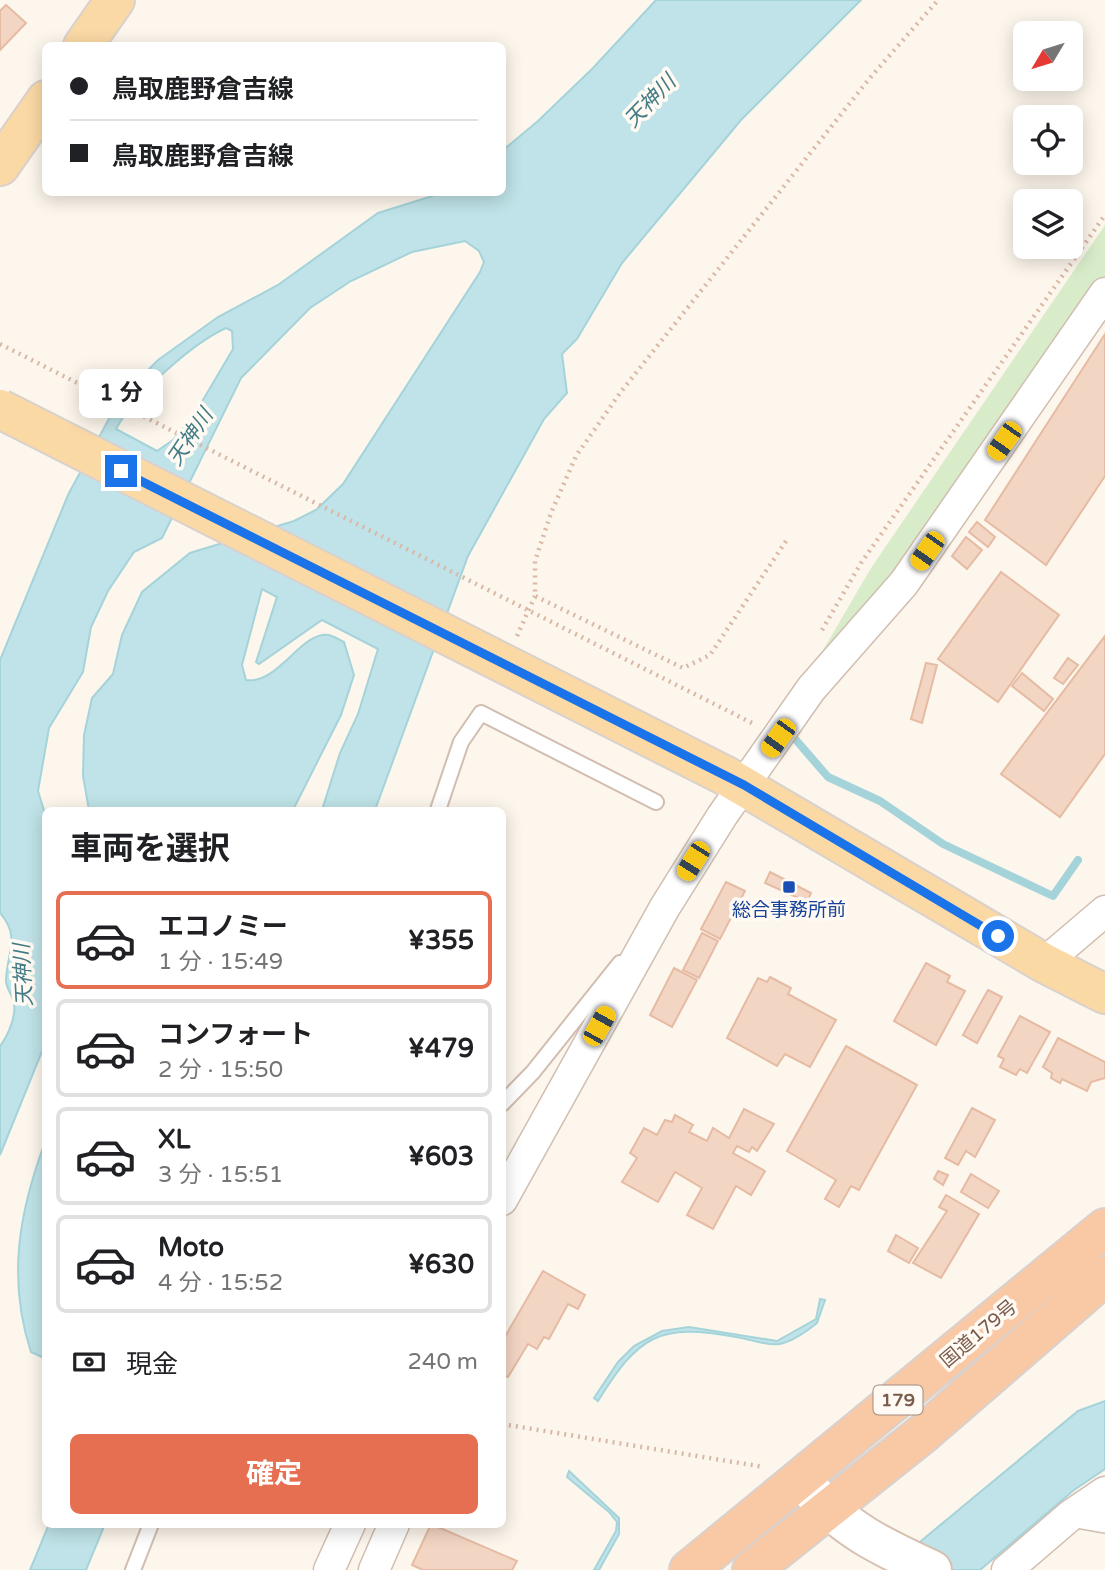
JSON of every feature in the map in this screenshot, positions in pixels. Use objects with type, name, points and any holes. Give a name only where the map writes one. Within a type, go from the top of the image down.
[{"type":"highway","name":"国道179号","points":[[689,1570],[784,1473],[1105,1228]]},
{"type":"highway","name":"国道179号","points":[[752,1570],[925,1432],[1105,1276]]},
{"type":"main road","points":[[86,42],[116,0]]},
{"type":"main road","points":[[0,166],[42,106]]},
{"type":"main road","points":[[0,409],[735,781],[1044,963],[1105,994]]},
{"type":"main road","points":[[784,1473],[868,1541],[932,1570]]},
{"type":"street","points":[[506,1193],[665,907],[722,816],[735,781],[904,583],[1105,293]]},
{"type":"street","points":[[1044,963],[1105,911]]},
{"type":"street","points":[[1007,1570],[1071,1516],[1105,1492]]},
{"type":"street","points":[[1071,1516],[1105,1521]]},
{"type":"street","points":[[330,1570],[348,1528]]},
{"type":"street","points":[[374,1570],[392,1528]]},
{"type":"lane","points":[[439,807],[461,742],[481,713],[656,802]]},
{"type":"lane","points":[[506,1100],[533,1072],[665,907]]},
{"type":"lane","points":[[132,1570],[149,1528]]},
{"type":"path","points":[[786,541],[710,655],[683,668],[535,596],[535,561],[551,513],[576,456],[628,382],[860,89],[938,0]]},
{"type":"path","points":[[821,632],[861,563],[1105,215]]},
{"type":"path","points":[[0,344],[764,730]]},
{"type":"path","points":[[506,1425],[784,1473]]},
{"type":"green space","points":[[1105,225],[1105,282],[903,579],[815,664],[871,568]]},
{"type":"water","name":"天神川","points":[[656,0],[861,0],[741,120],[622,263],[577,339],[562,354],[567,393],[544,419],[468,556],[376,807],[323,807],[340,753],[358,714],[378,649],[322,620],[259,664],[256,662],[277,597],[262,589],[242,665],[246,680],[269,674],[309,641],[329,635],[344,642],[354,675],[341,715],[295,807],[88,807],[83,776],[84,735],[92,698],[113,674],[122,635],[142,592],[190,553],[294,521],[316,510],[343,484],[480,272],[484,262],[479,251],[465,241],[412,252],[351,281],[310,308],[241,378],[162,538],[134,552],[108,591],[91,627],[83,672],[49,728],[38,791],[43,807],[42,1051],[0,1155],[0,1046],[11,1024],[14,1005],[6,980],[11,945],[10,930],[0,913],[0,660],[68,495],[120,398],[158,360],[218,317],[278,285],[378,213],[432,196],[506,196],[506,148],[593,68]],"holes":[[[226,328],[232,331],[233,349],[193,417],[173,440],[157,451],[116,429],[149,387],[197,346]]]},
{"type":"water","points":[[42,1151],[42,1357],[31,1352],[19,1298],[18,1272],[23,1220]]},
{"type":"water","points":[[820,1299],[825,1300],[817,1323],[784,1343],[769,1344],[710,1333],[688,1332],[654,1339],[639,1348],[626,1361],[598,1401],[594,1398],[618,1362],[634,1346],[662,1331],[689,1327],[777,1341],[816,1319]]},
{"type":"water","points":[[1105,1401],[1105,1469],[1074,1490],[980,1570],[886,1570],[1078,1411]]},
{"type":"water","points":[[569,1471],[619,1518],[619,1534],[599,1570],[594,1570],[616,1531],[617,1522],[567,1477]]},
{"type":"water","points":[[47,1528],[103,1528],[86,1570],[30,1570]]},
{"type":"building","points":[[6,5],[26,23],[0,50],[0,11]]},
{"type":"building","points":[[1105,334],[1105,476],[1046,565],[985,520]]},
{"type":"building","points":[[977,522],[995,537],[988,547],[969,532]]},
{"type":"building","points":[[966,537],[982,550],[967,569],[952,556]]},
{"type":"building","points":[[1001,572],[1059,615],[998,702],[938,659]]},
{"type":"building","points":[[1105,636],[1105,754],[1060,817],[1001,774]]},
{"type":"building","points":[[1068,658],[1078,665],[1063,684],[1054,678]]},
{"type":"building","points":[[926,663],[937,665],[922,723],[911,719]]},
{"type":"building","points":[[1022,673],[1053,699],[1044,711],[1012,686]]},
{"type":"building","points":[[770,872],[811,893],[807,902],[765,883]]},
{"type":"building","points":[[726,882],[745,891],[720,939],[701,929]]},
{"type":"building","points":[[702,933],[718,941],[699,978],[683,970]]},
{"type":"building","points":[[926,963],[950,976],[947,982],[965,991],[936,1045],[894,1021]]},
{"type":"building","points":[[674,968],[697,980],[672,1027],[650,1015]]},
{"type":"building","points":[[770,977],[791,988],[788,994],[836,1020],[810,1067],[785,1054],[777,1066],[727,1038],[758,978],[767,982]]},
{"type":"building","points":[[988,990],[1002,997],[977,1043],[963,1035]]},
{"type":"building","points":[[1020,1016],[1050,1032],[1027,1073],[1020,1069],[1016,1075],[1000,1067],[1004,1059],[998,1056]]},
{"type":"building","points":[[1058,1038],[1105,1062],[1105,1078],[1091,1082],[1087,1091],[1062,1079],[1060,1083],[1051,1078],[1052,1073],[1043,1067]]},
{"type":"building","points":[[846,1046],[917,1085],[859,1190],[851,1186],[839,1207],[825,1199],[836,1180],[787,1151]]},
{"type":"building","points":[[972,1108],[995,1120],[975,1157],[966,1151],[958,1165],[945,1158]]},
{"type":"building","points":[[744,1109],[774,1124],[757,1151],[752,1147],[749,1152],[737,1146],[733,1153],[765,1171],[751,1195],[736,1186],[713,1229],[687,1215],[702,1188],[675,1172],[658,1202],[622,1182],[637,1158],[630,1153],[644,1128],[657,1135],[665,1120],[672,1122],[675,1115],[693,1125],[689,1132],[707,1141],[713,1128],[729,1138]]},
{"type":"building","points":[[938,1171],[948,1175],[943,1185],[934,1179]]},
{"type":"building","points":[[971,1174],[999,1191],[988,1208],[961,1192]]},
{"type":"building","points":[[946,1195],[979,1214],[941,1278],[913,1263],[947,1211],[939,1207]]},
{"type":"building","points":[[896,1235],[918,1248],[909,1263],[888,1251]]},
{"type":"building","points":[[543,1271],[585,1295],[578,1309],[568,1304],[549,1339],[544,1337],[537,1349],[528,1344],[508,1377],[506,1335]]},
{"type":"building","points":[[429,1528],[440,1528],[517,1561],[512,1570],[423,1570],[412,1565]]},
{"type":"waterway","points":[[796,740],[828,777],[880,801],[943,844],[1053,896],[1078,860]]},
{"type":"place","name":"総合事務所前","points":[[789,887]]},
{"type":"route","points":[[121,471],[744,785],[998,936]]}]
